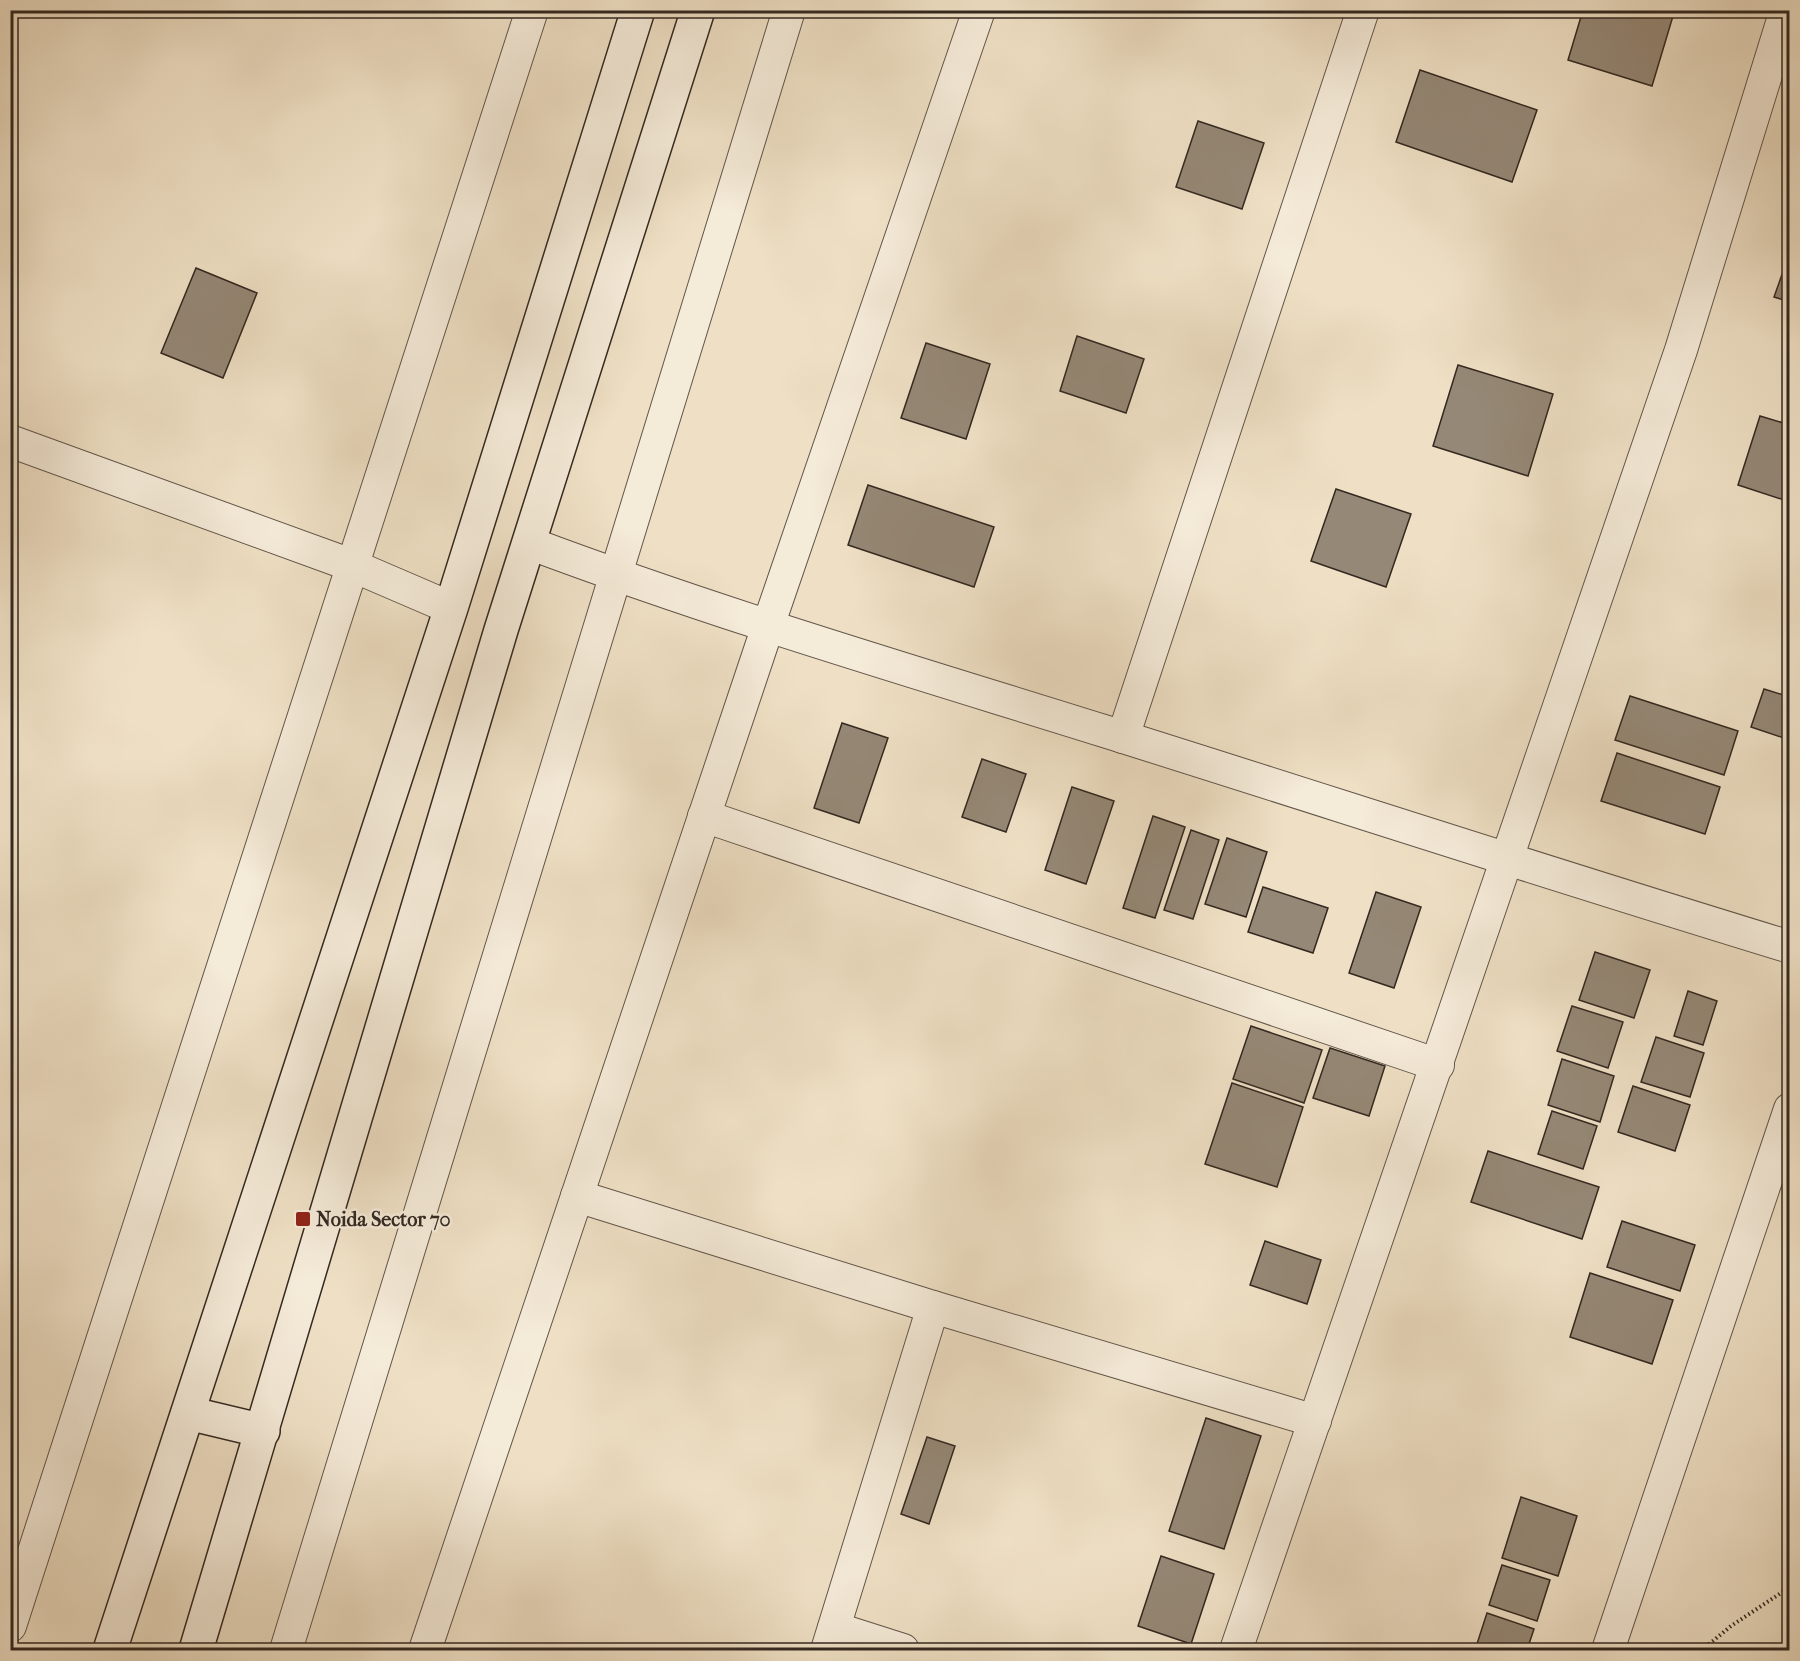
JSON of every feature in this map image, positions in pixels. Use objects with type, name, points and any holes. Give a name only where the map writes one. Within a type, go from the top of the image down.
[{"type":"street","points":[[10,1626],[532,10]]},
{"type":"street","points":[[110,1650],[451,608],[638,10]]},
{"type":"street","points":[[196,1650],[529,543],[698,10]]},
{"type":"street","points":[[286,1650],[789,10]]},
{"type":"street","points":[[425,1650],[768,626],[979,10]]},
{"type":"street","points":[[1123,737],[1363,10]]},
{"type":"street","points":[[1236,1650],[1508,861],[1681,350],[1786,10]]},
{"type":"street","points":[[10,441],[351,565],[451,608]]},
{"type":"street","points":[[529,543],[615,575],[768,626],[1508,861],[1790,947]]},
{"type":"street","points":[[704,816],[1438,1065]]},
{"type":"street","points":[[1608,1650],[1790,1109]]},
{"type":"street","points":[[577,1196],[933,1307],[1315,1421]]},
{"type":"street","points":[[903,1650],[831,1639],[933,1307]]},
{"type":"street","points":[[188,1413],[263,1431]]},
{"type":"path","points":[[1702,1650],[1731,1626],[1790,1587]]},
{"type":"building","points":[[1583,10],[1656,10],[1673,16],[1652,86],[1568,60]]},
{"type":"building","points":[[1420,70],[1537,110],[1512,182],[1396,142]]},
{"type":"building","points":[[1198,121],[1264,143],[1242,209],[1176,187]]},
{"type":"building","points":[[1790,252],[1790,302],[1774,297]]},
{"type":"building","points":[[196,268],[257,293],[223,378],[161,353]]},
{"type":"building","points":[[1077,336],[1144,359],[1126,413],[1060,391]]},
{"type":"building","points":[[926,343],[990,364],[966,439],[901,418]]},
{"type":"building","points":[[1458,365],[1553,394],[1528,476],[1433,446]]},
{"type":"building","points":[[1760,416],[1790,425],[1790,502],[1738,485]]},
{"type":"building","points":[[868,485],[994,527],[974,587],[848,545]]},
{"type":"building","points":[[1336,489],[1411,514],[1386,587],[1311,561]]},
{"type":"building","points":[[1764,689],[1790,697],[1790,740],[1751,727]]},
{"type":"building","points":[[1630,696],[1738,731],[1724,775],[1615,740]]},
{"type":"building","points":[[842,723],[888,738],[859,823],[814,808]]},
{"type":"building","points":[[1617,753],[1720,787],[1705,834],[1601,801]]},
{"type":"building","points":[[982,759],[1026,774],[1006,832],[962,817]]},
{"type":"building","points":[[1072,787],[1114,801],[1086,884],[1045,870]]},
{"type":"building","points":[[1153,816],[1185,827],[1155,918],[1123,908]]},
{"type":"building","points":[[1191,830],[1219,840],[1193,919],[1164,910]]},
{"type":"building","points":[[1227,838],[1267,852],[1246,917],[1205,904]]},
{"type":"building","points":[[1263,887],[1328,908],[1313,953],[1248,932]]},
{"type":"building","points":[[1376,892],[1421,907],[1394,988],[1349,973]]},
{"type":"building","points":[[1595,952],[1650,970],[1634,1018],[1579,1000]]},
{"type":"building","points":[[1688,991],[1717,1001],[1703,1045],[1674,1036]]},
{"type":"building","points":[[1572,1006],[1623,1022],[1608,1068],[1557,1051]]},
{"type":"building","points":[[1251,1026],[1322,1050],[1304,1103],[1233,1079]]},
{"type":"building","points":[[1656,1037],[1704,1053],[1690,1097],[1641,1082]]},
{"type":"building","points":[[1330,1048],[1385,1066],[1369,1116],[1313,1098]]},
{"type":"building","points":[[1562,1059],[1614,1076],[1600,1122],[1548,1105]]},
{"type":"building","points":[[1232,1083],[1303,1107],[1277,1187],[1205,1164]]},
{"type":"building","points":[[1633,1086],[1690,1105],[1675,1151],[1618,1132]]},
{"type":"building","points":[[1552,1111],[1597,1126],[1583,1169],[1538,1154]]},
{"type":"building","points":[[1488,1151],[1599,1187],[1582,1239],[1471,1202]]},
{"type":"building","points":[[1622,1221],[1695,1245],[1680,1291],[1607,1267]]},
{"type":"building","points":[[1265,1241],[1321,1260],[1307,1304],[1250,1285]]},
{"type":"building","points":[[1590,1273],[1673,1300],[1652,1364],[1570,1337]]},
{"type":"building","points":[[1206,1418],[1261,1436],[1224,1549],[1169,1531]]},
{"type":"building","points":[[927,1437],[955,1446],[929,1524],[901,1514]]},
{"type":"building","points":[[1521,1497],[1577,1516],[1558,1576],[1502,1558]]},
{"type":"building","points":[[1161,1556],[1214,1574],[1191,1644],[1138,1626]]},
{"type":"building","points":[[1502,1565],[1550,1580],[1537,1621],[1489,1605]]},
{"type":"building","points":[[1487,1613],[1534,1629],[1527,1650],[1475,1650]]},
{"type":"place","name":"Noida Sector 70","points":[[303,1219]]}]
